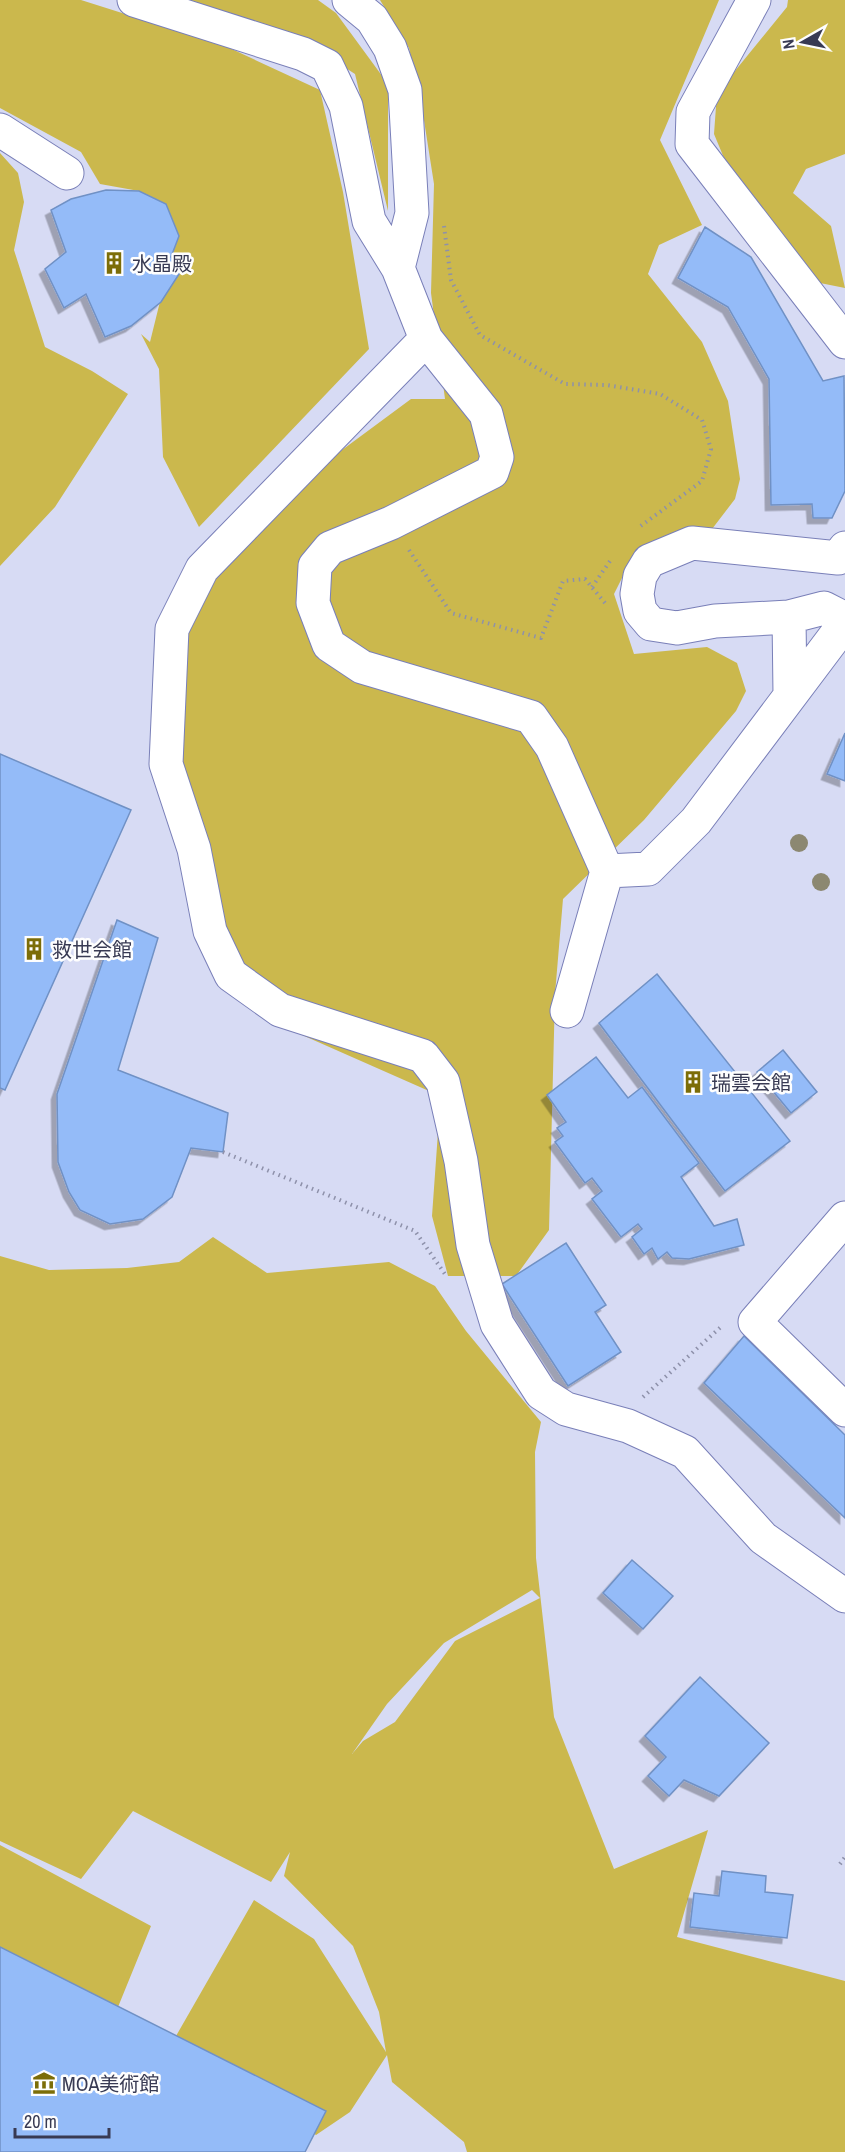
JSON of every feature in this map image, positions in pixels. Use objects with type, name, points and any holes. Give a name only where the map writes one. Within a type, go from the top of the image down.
[{"type":"street","points":[[134,0],[303,54],[327,66],[346,106],[369,221],[398,268],[426,339],[486,414],[497,457],[492,472],[391,523],[330,548],[315,567],[314,603],[328,645],[362,667],[531,717],[552,747],[607,871],[567,1011]]},
{"type":"street","points":[[349,0],[372,19],[390,48],[405,90],[412,213],[398,268]]},
{"type":"street","points":[[753,0],[693,112],[692,144],[845,342]]},
{"type":"street","points":[[0,130],[67,173]]},
{"type":"street","points":[[426,339],[202,570],[172,629],[166,764],[195,849],[210,931],[231,975],[280,1010],[423,1056],[443,1082],[461,1161],[473,1245],[497,1324],[541,1393],[566,1409],[628,1426],[685,1452],[763,1538],[845,1596]]},
{"type":"street","points":[[607,871],[648,869],[696,821],[845,621],[824,608],[789,617],[715,621],[677,628],[651,624],[639,611],[637,594],[640,576],[649,561],[692,543],[838,558],[845,548]]},
{"type":"street","points":[[789,617],[790,694]]},
{"type":"street","points":[[845,1218],[755,1322],[845,1410]]},
{"type":"path","points":[[443,222],[452,280],[480,335],[566,384],[607,385],[660,394],[702,420],[711,449],[702,481],[633,532]]},
{"type":"path","points":[[391,523],[451,613],[540,638],[563,581],[585,579],[626,628],[651,624]]},
{"type":"path","points":[[592,587],[611,558]]},
{"type":"path","points":[[223,1152],[415,1231]]},
{"type":"path","points":[[638,1401],[725,1324]]},
{"type":"path","points":[[840,1864],[845,1857]]},
{"type":"shaded area","points":[[0,0],[81,0],[223,45],[320,90],[343,192],[369,349],[199,527],[163,457],[159,369],[141,334],[150,342],[171,257],[179,236],[166,204],[139,191],[100,184],[81,152],[0,108]]},
{"type":"shaded area","points":[[184,0],[318,0],[336,13],[388,84],[388,211],[355,74],[315,48]]},
{"type":"shaded area","points":[[380,0],[719,0],[660,140],[702,225],[659,245],[648,274],[702,342],[728,401],[740,479],[735,499],[709,533],[628,566],[614,594],[634,654],[707,647],[737,663],[746,691],[736,711],[644,820],[563,899],[555,994],[549,1230],[516,1276],[448,1276],[432,1216],[438,1132],[429,1091],[293,1031],[231,975],[170,764],[169,671],[202,569],[315,470],[411,399],[445,399],[431,293],[434,184],[423,114],[409,48]]},
{"type":"shaded area","points":[[788,0],[845,0],[845,154],[806,169],[793,193],[831,226],[845,288],[820,283],[724,158],[714,134],[717,93],[787,7]]},
{"type":"shaded area","points":[[0,153],[18,173],[24,202],[14,250],[45,347],[92,371],[128,394],[55,507],[0,566]]},
{"type":"shaded area","points":[[213,1237],[267,1273],[389,1262],[435,1286],[466,1331],[541,1422],[535,1452],[536,1558],[554,1717],[614,1869],[708,1830],[677,1937],[845,1981],[845,2152],[467,2152],[464,2142],[392,2082],[387,2055],[350,2112],[316,2135],[176,2036],[254,1900],[314,1939],[386,2052],[379,2012],[353,1946],[284,1876],[290,1852],[271,1882],[133,1811],[81,1879],[0,1841],[0,1256],[49,1270],[127,1268],[179,1262]],"holes":[[[532,1590],[540,1598],[455,1641],[395,1722],[363,1741],[352,1754],[387,1704],[444,1643]]]},
{"type":"shaded area","points":[[0,1845],[151,1926],[118,2007],[0,1953]]},
{"type":"building","name":"水晶殿","points":[[106,190],[139,191],[166,204],[179,236],[171,257],[181,271],[161,302],[131,326],[105,337],[86,294],[64,308],[45,269],[66,252],[51,210],[71,199]]},
{"type":"building","points":[[705,227],[751,257],[823,381],[844,376],[845,491],[832,518],[813,518],[812,504],[771,505],[769,379],[728,307],[678,278]]},
{"type":"building","points":[[845,733],[845,781],[827,774]]},
{"type":"building","name":"救世会館","points":[[0,754],[131,810],[5,1090],[0,1088]]},
{"type":"building","points":[[117,920],[158,938],[118,1070],[228,1113],[223,1152],[191,1148],[172,1197],[143,1219],[110,1224],[80,1210],[69,1192],[58,1162],[57,1094]]},
{"type":"building","name":"瑞雲会館","points":[[657,974],[790,1141],[725,1191],[599,1023]]},
{"type":"building","points":[[783,1050],[817,1092],[791,1113],[757,1072]]},
{"type":"building","points":[[596,1057],[628,1098],[642,1087],[699,1163],[681,1177],[714,1226],[737,1219],[744,1245],[689,1259],[672,1258],[667,1252],[658,1259],[652,1248],[644,1254],[632,1237],[642,1229],[638,1224],[621,1237],[592,1199],[602,1191],[592,1178],[585,1183],[555,1142],[563,1136],[557,1128],[566,1122],[547,1095]]},
{"type":"building","points":[[566,1243],[606,1305],[595,1312],[621,1352],[568,1386],[502,1284]]},
{"type":"building","points":[[744,1336],[845,1435],[845,1518],[704,1383]]},
{"type":"building","points":[[632,1560],[673,1596],[643,1629],[603,1593]]},
{"type":"building","points":[[700,1677],[769,1743],[719,1796],[684,1780],[669,1796],[648,1776],[666,1757],[645,1736]]},
{"type":"building","points":[[722,1871],[766,1876],[765,1892],[793,1895],[787,1938],[690,1927],[694,1893],[719,1896]]},
{"type":"building","points":[[0,1947],[326,2111],[305,2152],[0,2152]]},
{"type":"place","name":"水晶殿","points":[[114,263]]},
{"type":"place","name":"救世会館","points":[[34,949]]},
{"type":"place","name":"瑞雲会館","points":[[693,1082]]},
{"type":"place","name":"MOA美術館","points":[[44,2083]]}]
